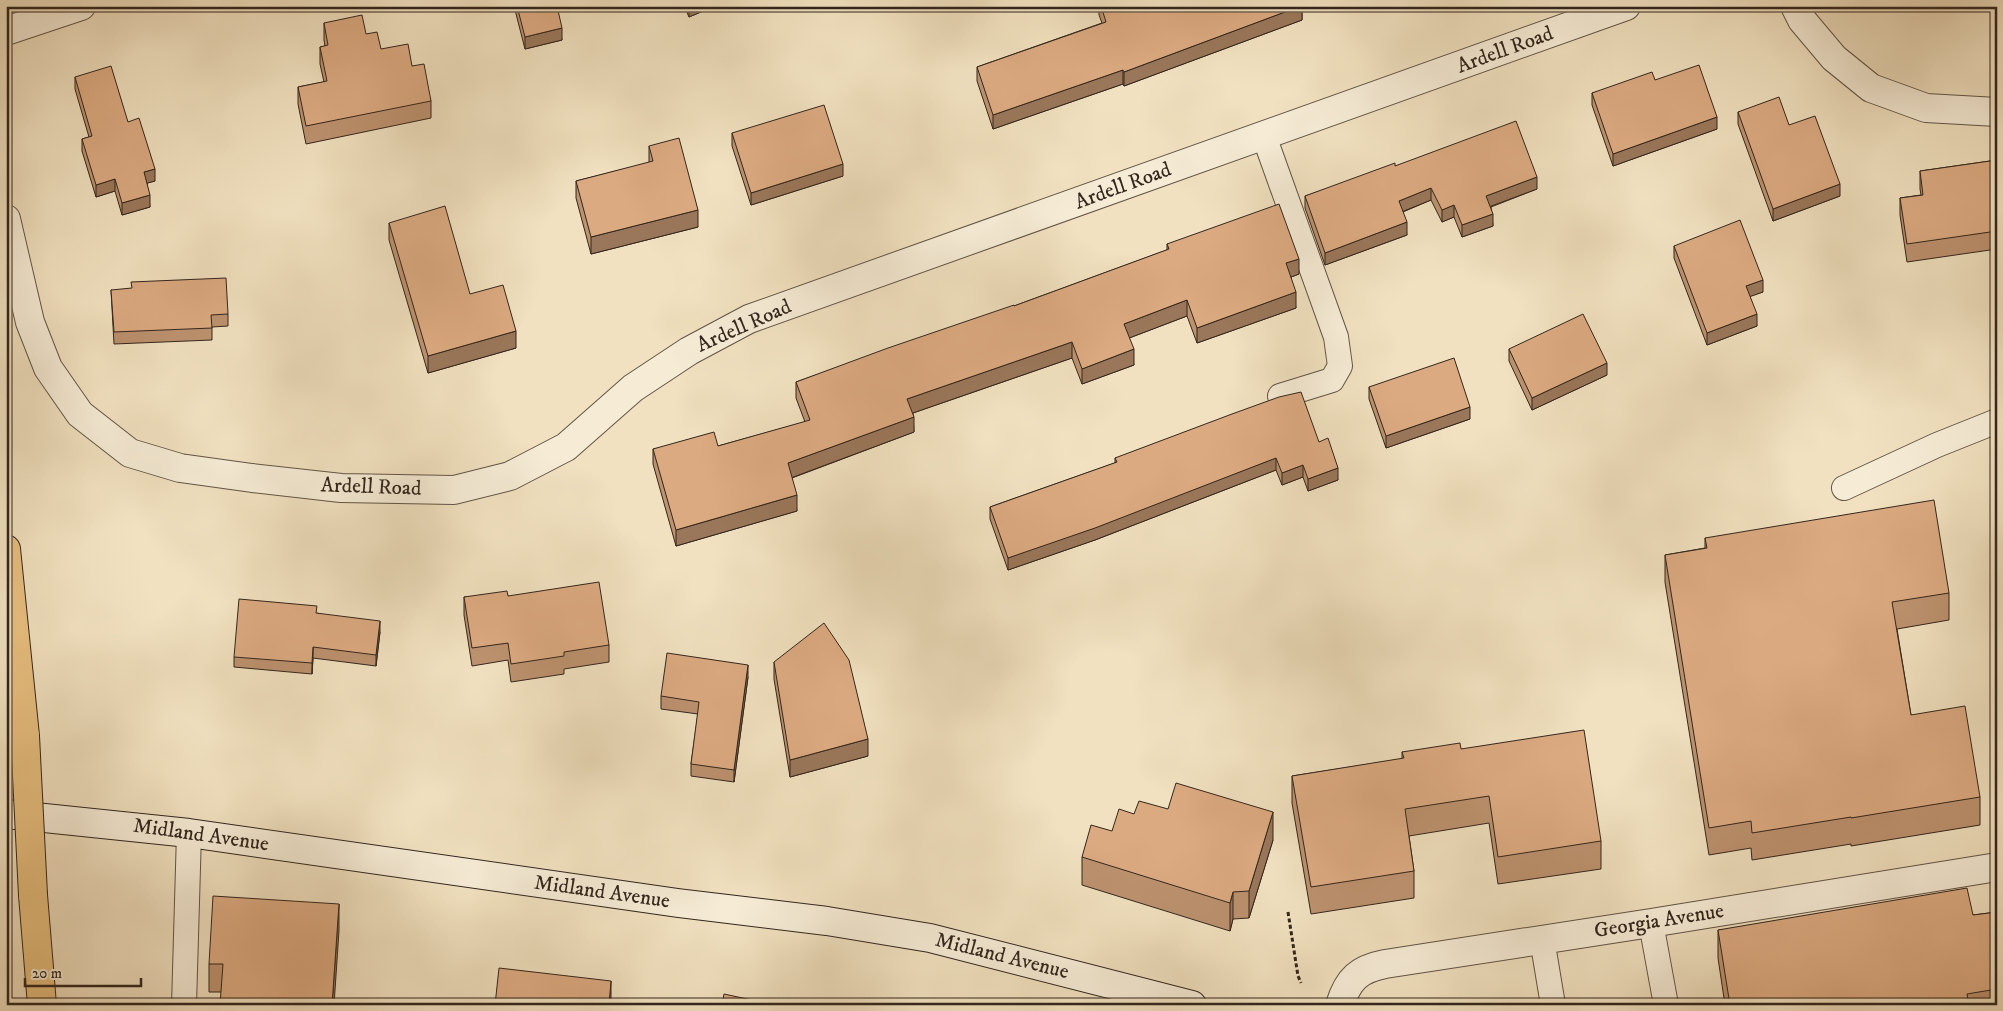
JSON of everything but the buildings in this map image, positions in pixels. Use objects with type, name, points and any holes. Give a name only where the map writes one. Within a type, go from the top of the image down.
[{"type":"highway","points":[[6,549],[25,736],[33,894],[42,1005]]},
{"type":"street","points":[[6,31],[82,6]]},
{"type":"street","name":"Ardell Road","points":[[6,219],[30,322],[48,368],[80,414],[130,453],[180,468],[252,478],[341,488],[454,490],[510,476],[566,447],[632,388],[689,351],[749,319],[1626,6]]},
{"type":"street","points":[[1795,6],[1802,20],[1834,58],[1871,88],[1926,108],[1997,112]]},
{"type":"street","name":"Midland Avenue","points":[[6,814],[189,833],[678,903],[827,921],[920,936],[1192,1005]]},
{"type":"street","name":"Georgia Avenue","points":[[1340,1005],[1347,987],[1353,980],[1367,968],[1385,964],[1997,867]]},
{"type":"lane","points":[[1264,136],[1336,337],[1340,366],[1332,380],[1280,396]]},
{"type":"lane","points":[[1844,488],[1937,446],[1997,422]]},
{"type":"lane","points":[[184,1005],[189,833]]},
{"type":"lane","points":[[1652,923],[1666,1005]]},
{"type":"lane","points":[[1542,939],[1553,1005]]},
{"type":"path","points":[[1288,912],[1298,976],[1301,983]]}]
